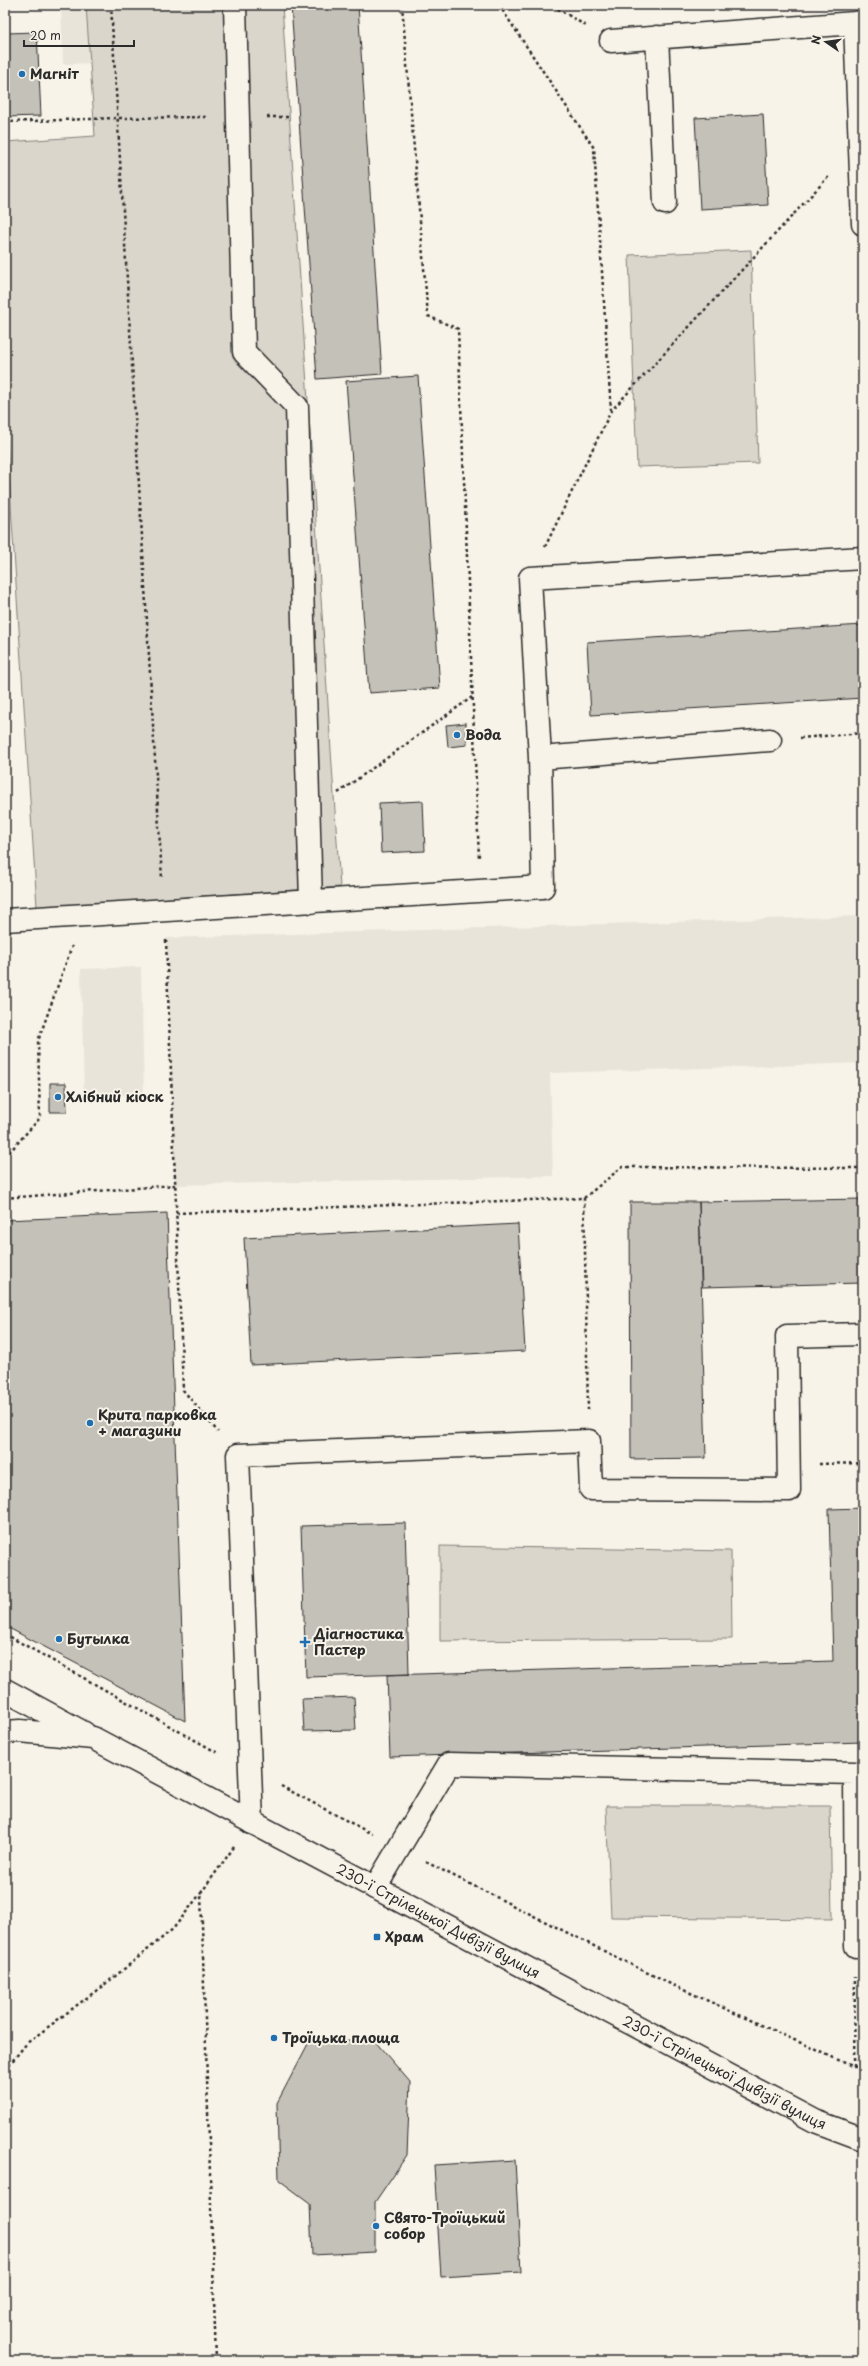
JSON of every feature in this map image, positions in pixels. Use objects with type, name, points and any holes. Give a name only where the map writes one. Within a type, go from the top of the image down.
[{"type":"street","points":[[235,5],[244,352],[297,407],[311,902]]},
{"type":"street","points":[[611,40],[859,22],[860,143],[863,224]]},
{"type":"street","points":[[657,37],[665,203]]},
{"type":"street","points":[[5,920],[543,887],[540,758],[530,578],[863,558]]},
{"type":"street","points":[[540,758],[770,740]]},
{"type":"street","points":[[252,1823],[238,1455],[589,1441],[591,1489],[789,1490],[787,1336],[863,1334]]},
{"type":"street","points":[[5,1690],[94,1738]]},
{"type":"street","name":"230-ї Стрілецької Дивізії вулиця","points":[[5,1732],[20,1731],[94,1738],[815,2121],[863,2139]]},
{"type":"street","points":[[375,1888],[449,1764],[855,1773],[856,1946]]},
{"type":"path","points":[[112,5],[117,118],[164,911],[183,1390],[238,1455]]},
{"type":"path","points":[[402,5],[428,316],[458,329],[480,891]]},
{"type":"path","points":[[480,5],[555,7],[611,40]]},
{"type":"path","points":[[499,5],[594,148],[611,411]]},
{"type":"path","points":[[5,122],[117,118],[289,117]]},
{"type":"path","points":[[530,578],[611,411],[860,143]]},
{"type":"path","points":[[309,814],[472,697]]},
{"type":"path","points":[[770,740],[863,733]]},
{"type":"path","points":[[5,1158],[40,1118],[38,1041],[83,916]]},
{"type":"path","points":[[176,1213],[584,1198],[622,1167],[863,1168]]},
{"type":"path","points":[[5,1198],[175,1185]]},
{"type":"path","points":[[584,1198],[589,1441]]},
{"type":"path","points":[[789,1464],[863,1463]]},
{"type":"path","points":[[5,2070],[27,2043],[113,1978],[174,1929],[252,1823]]},
{"type":"path","points":[[201,1893],[216,2361]]},
{"type":"path","points":[[854,2067],[856,1946]]},
{"type":"path","points":[[5,2358],[8,2361]]},
{"type":"shaded area","points":[[61,5],[95,5],[96,63],[63,64]]},
{"type":"shaded area","points":[[86,5],[282,5],[340,887],[37,907],[5,413],[5,142],[95,136]]},
{"type":"shaded area","points":[[751,250],[758,463],[637,467],[629,255]]},
{"type":"shaded area","points":[[863,916],[863,1063],[550,1073],[553,1176],[175,1185],[166,938]]},
{"type":"shaded area","points":[[141,967],[144,1095],[84,1096],[81,969]]},
{"type":"shaded area","points":[[440,1546],[731,1551],[732,1639],[440,1641]]},
{"type":"shaded area","points":[[606,1806],[830,1806],[832,1919],[611,1917]]},
{"type":"building","points":[[291,5],[358,5],[382,374],[317,379]]},
{"type":"building","name":"Магніт","points":[[5,6],[6,33],[37,32],[41,116],[5,117]]},
{"type":"building","points":[[763,114],[768,205],[700,209],[695,118]]},
{"type":"building","points":[[418,376],[440,688],[369,693],[346,381]]},
{"type":"building","points":[[863,625],[863,698],[591,715],[587,642]]},
{"type":"building","name":"Вода","points":[[466,723],[467,745],[448,747],[446,725]]},
{"type":"building","points":[[423,801],[425,851],[381,853],[379,803]]},
{"type":"building","name":"Хлібний кіоск","points":[[50,1083],[66,1083],[67,1112],[50,1112]]},
{"type":"building","points":[[863,1199],[863,1283],[702,1287],[699,1202]]},
{"type":"building","points":[[630,1202],[699,1202],[706,1458],[631,1459]]},
{"type":"building","name":"Крита парковка + магазини","points":[[167,1213],[185,1721],[5,1626],[5,1220]]},
{"type":"building","points":[[518,1224],[525,1351],[251,1365],[244,1238]]},
{"type":"building","points":[[863,1508],[863,1742],[390,1757],[387,1675],[833,1661],[829,1509]]},
{"type":"building","points":[[405,1523],[409,1674],[306,1677],[301,1526]]},
{"type":"building","points":[[354,1697],[356,1730],[304,1731],[302,1699]]},
{"type":"building","name":"Свято-Троїцький собор","points":[[373,2039],[410,2082],[407,2155],[375,2202],[375,2252],[312,2255],[310,2203],[279,2180],[277,2103],[309,2042]]},
{"type":"building","points":[[515,2160],[521,2272],[441,2277],[434,2165]]},
{"type":"place","name":"Магніт","points":[[22,74]]},
{"type":"place","name":"Вода","points":[[457,735]]},
{"type":"place","name":"Хлібний кіоск","points":[[58,1097]]},
{"type":"place","name":"Крита парковка + магазини","points":[[90,1423]]},
{"type":"place","name":"Бутылка","points":[[59,1639]]},
{"type":"place","name":"Діагностика Пастер","points":[[305,1642]]},
{"type":"place","name":"Храм","points":[[377,1937]]},
{"type":"place","name":"Троїцька площа","points":[[274,2038]]},
{"type":"place","name":"Свято-Троїцький собор","points":[[376,2226]]}]
